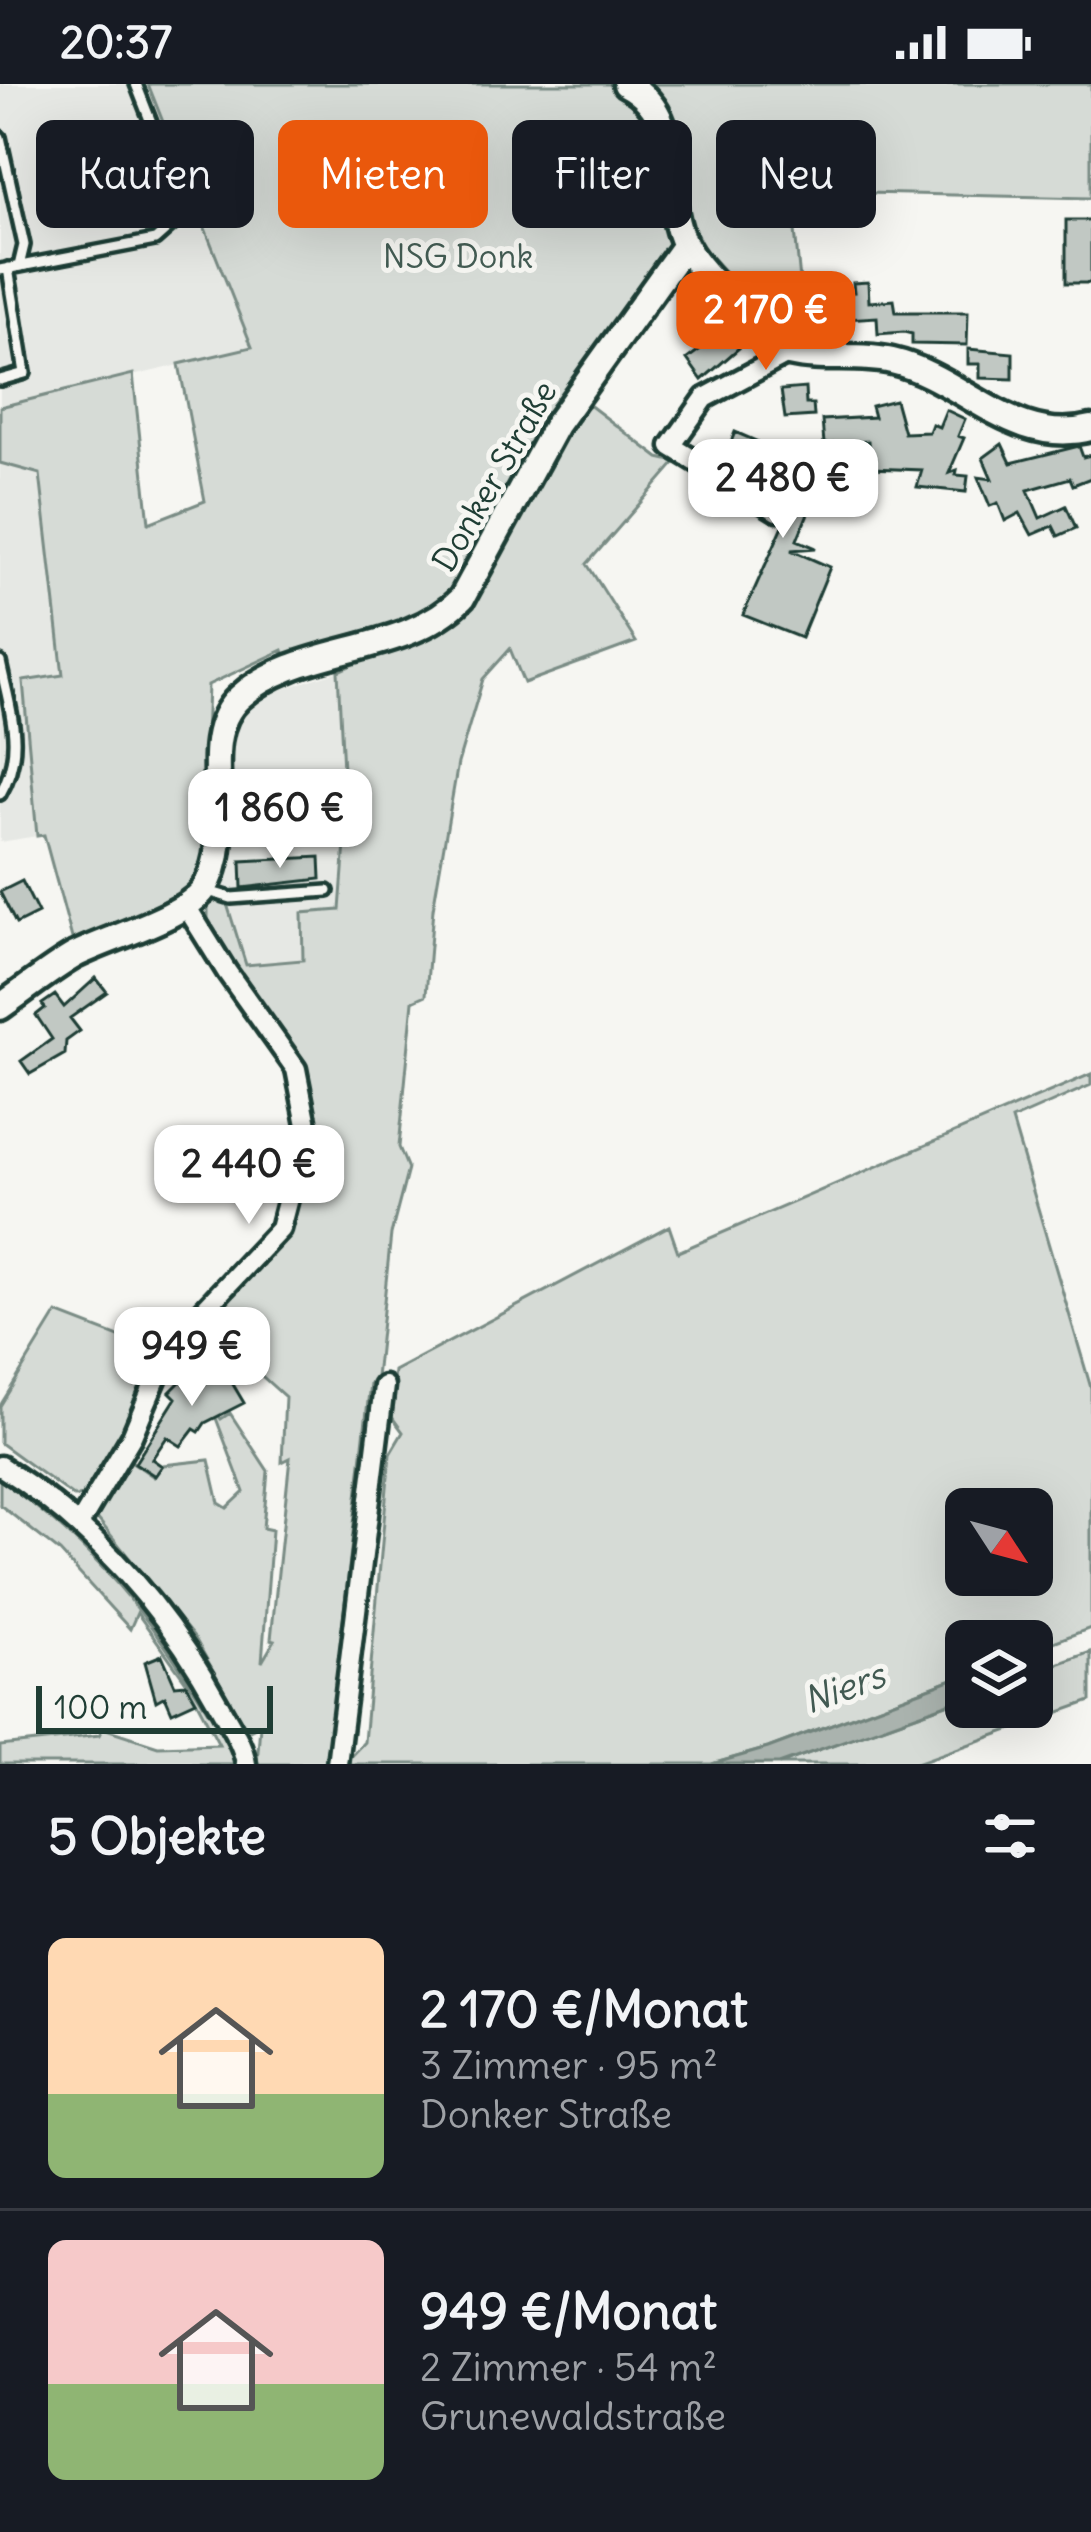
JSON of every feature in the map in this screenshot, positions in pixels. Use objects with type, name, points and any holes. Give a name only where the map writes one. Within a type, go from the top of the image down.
[{"type":"street","points":[[626,84],[651,102],[662,122],[685,245],[789,353]]},
{"type":"street","name":"Donker Straße","points":[[195,898],[218,857],[217,738],[240,696],[284,673],[442,619],[452,609],[483,562],[514,496],[556,425],[685,245]]},
{"type":"street","points":[[777,511],[671,446],[705,398],[789,353],[894,361],[922,371],[1025,427],[1051,432],[1091,428]]},
{"type":"street","points":[[0,1007],[72,957],[195,898],[296,1069],[307,1125],[280,1229],[183,1332],[164,1360],[132,1436],[79,1525]]},
{"type":"street","points":[[337,1764],[384,1386]]},
{"type":"street","points":[[0,1466],[79,1525],[161,1614],[210,1688],[243,1748],[246,1764]]},
{"type":"lane","points":[[9,268],[155,240],[173,224],[179,194],[136,84]]},
{"type":"lane","points":[[0,137],[24,245],[9,268],[26,373],[0,380]]},
{"type":"lane","points":[[0,662],[16,741],[14,770],[0,794]]},
{"type":"lane","points":[[221,812],[338,816]]},
{"type":"lane","points":[[195,898],[328,891]]},
{"type":"shaded area","points":[[0,84],[148,84],[162,120],[36,120],[36,228],[205,228],[252,348],[0,407]]},
{"type":"shaded area","points":[[0,463],[40,474],[63,675],[23,681],[37,836],[0,842]]},
{"type":"shaded area","points":[[338,671],[346,830],[340,911],[304,960],[245,965],[223,891],[229,862],[223,747],[242,709],[258,697]]},
{"type":"shaded area","points":[[945,1682],[945,1705],[779,1764],[712,1764]]},
{"type":"green space","name":"NSG Donk","points":[[148,84],[1091,84],[1091,198],[876,193],[876,120],[716,120],[716,228],[795,228],[806,342],[726,273],[688,231],[625,311],[510,483],[438,610],[346,636],[286,660],[283,650],[208,685],[206,740],[213,846],[198,884],[79,943],[73,942],[44,835],[37,836],[23,681],[63,675],[40,474],[0,463],[0,407],[133,374],[149,523],[205,501],[179,364],[252,347],[205,228],[254,228],[254,120],[162,120]]},
{"type":"green space","points":[[584,401],[659,458],[676,462],[587,564],[636,642],[524,683],[510,649],[483,679],[458,763],[433,909],[426,995],[413,1001],[399,1147],[408,1169],[391,1234],[376,1378],[370,1383],[328,1753],[347,1760],[364,1742],[390,1454],[403,1432],[389,1413],[394,1371],[669,1226],[678,1252],[1091,1074],[1091,1085],[1012,1120],[1091,1388],[1091,1628],[1053,1642],[1053,1620],[945,1620],[945,1682],[712,1764],[257,1764],[260,1725],[247,1731],[196,1640],[92,1512],[125,1457],[154,1477],[163,1465],[209,1460],[219,1503],[227,1508],[244,1492],[211,1405],[221,1419],[230,1413],[268,1471],[263,1528],[272,1530],[262,1662],[275,1640],[271,1639],[290,1458],[282,1462],[285,1397],[224,1342],[228,1330],[207,1311],[269,1251],[320,1123],[208,929],[208,906],[223,891],[246,965],[303,960],[302,913],[340,910],[346,830],[338,671],[449,623],[560,433]]},
{"type":"green space","points":[[206,1302],[89,1496],[74,1497],[0,1443],[0,1406],[57,1313],[160,1353]]},
{"type":"green space","points":[[0,1480],[64,1530],[118,1584],[209,1713],[214,1713],[237,1764],[0,1764],[0,1746],[99,1735],[103,1728],[158,1746],[219,1744],[187,1683],[137,1613],[130,1629],[60,1552],[0,1505]]},
{"type":"green space","points":[[1091,1652],[1091,1701],[1053,1715],[1053,1666]]},
{"type":"green space","points":[[945,1705],[945,1728],[1015,1728],[914,1764],[779,1764]]},
{"type":"building","points":[[1066,220],[1091,220],[1091,283],[1066,283]]},
{"type":"building","points":[[868,282],[869,302],[894,300],[896,312],[968,312],[967,345],[912,344],[912,334],[878,334],[877,317],[830,320],[828,294],[854,292],[853,283]]},
{"type":"building","points":[[718,319],[739,348],[702,380],[687,359],[714,339],[706,328]]},
{"type":"building","points":[[968,349],[1013,353],[1013,379],[980,378],[980,364],[968,364]]},
{"type":"building","points":[[805,388],[806,404],[813,404],[814,416],[785,418],[781,390]]},
{"type":"building","points":[[895,400],[904,433],[929,432],[932,424],[939,427],[946,410],[965,419],[958,436],[964,438],[949,473],[957,470],[956,475],[968,476],[966,492],[917,487],[922,470],[870,468],[868,441],[824,444],[822,420],[874,417],[871,406]]},
{"type":"building","points":[[735,432],[756,441],[753,448],[823,477],[797,540],[816,548],[791,550],[830,567],[801,638],[743,615],[790,510],[784,500],[723,462]]},
{"type":"building","points":[[1002,444],[1011,463],[1079,446],[1083,457],[1091,455],[1091,478],[1073,485],[1070,478],[1028,490],[1040,518],[1066,506],[1076,528],[1058,536],[1053,526],[1032,535],[1020,513],[1005,521],[998,503],[990,506],[978,477],[992,479],[983,458]]},
{"type":"building","points":[[320,857],[321,879],[242,888],[241,861]]},
{"type":"building","points":[[22,881],[38,913],[16,924],[0,892]]},
{"type":"building","points":[[96,978],[107,992],[70,1018],[80,1031],[66,1041],[65,1054],[30,1074],[21,1061],[52,1039],[36,1015],[45,1008],[42,1004],[55,995],[64,1007]]},
{"type":"building","points":[[207,1355],[228,1376],[244,1403],[205,1423],[199,1432],[194,1429],[181,1446],[167,1437],[152,1459],[162,1466],[155,1476],[135,1463],[176,1398],[170,1392]]},
{"type":"building","points":[[162,1655],[175,1685],[186,1684],[196,1701],[172,1712],[165,1696],[156,1701],[145,1662]]},
{"type":"water label","name":"Niers","points":[[844,1688]]}]
